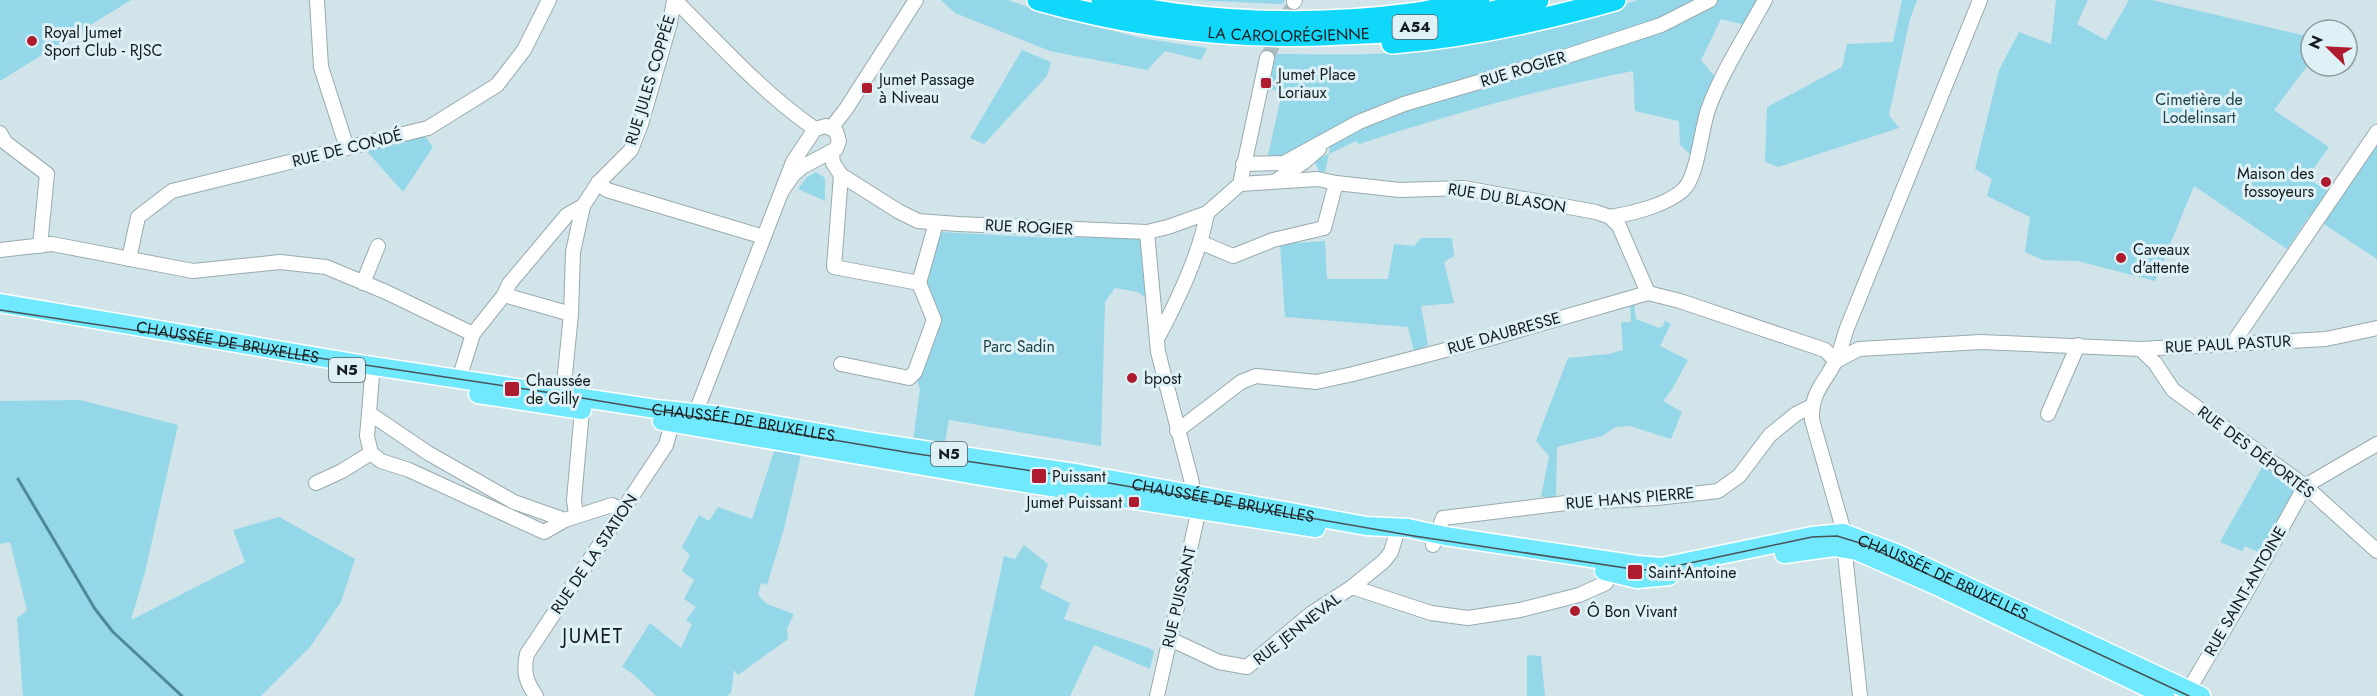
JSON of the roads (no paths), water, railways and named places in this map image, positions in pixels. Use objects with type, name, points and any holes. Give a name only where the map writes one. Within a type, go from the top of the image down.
[{"type":"highway","name":"LA CAROLORÉGIENNE","points":[[1038,0],[1107,18],[1180,30],[1239,36],[1290,37],[1394,31],[1491,13],[1538,0]]},
{"type":"highway","name":"LA CAROLORÉGIENNE","points":[[1102,0],[1183,14],[1241,19],[1310,20],[1412,14],[1479,0]]},
{"type":"highway","points":[[1310,20],[1416,0]]},
{"type":"highway","points":[[1290,37],[1326,44],[1391,44],[1431,40],[1553,17],[1615,0]]},
{"type":"main road","name":"CHAUSSÉE DE BRUXELLES","points":[[0,303],[459,379],[562,401],[582,410],[683,418]]},
{"type":"main road","name":"CHAUSSÉE DE BRUXELLES","points":[[0,316],[328,366],[372,375],[683,418],[806,438],[1081,474],[1195,500],[1283,524],[1396,534],[1611,567]]},
{"type":"main road","name":"CHAUSSÉE DE BRUXELLES","points":[[1396,534],[1408,528],[1435,539],[1611,567],[1637,579],[1659,578],[1843,540],[1898,554],[2191,694]]},
{"type":"main road","name":"CHAUSSÉE DE BRUXELLES","points":[[1843,540],[1857,551],[1937,586],[2165,696]]},
{"type":"street","points":[[317,0],[321,67],[347,148]]},
{"type":"street","name":"RUE DE CONDÉ","points":[[129,259],[138,217],[172,191],[428,128],[497,85],[524,50],[549,0]]},
{"type":"street","points":[[675,0],[812,134],[813,150],[828,155],[841,175],[834,267],[919,283]]},
{"type":"street","name":"RUE JULES COPPÉE","points":[[583,206],[598,183],[631,150],[644,113],[675,0]]},
{"type":"street","points":[[831,127],[846,109],[916,0]]},
{"type":"street","name":"RUE ROGIER","points":[[1299,160],[1334,135],[1404,104],[1564,57],[1661,25],[1710,0]]},
{"type":"street","points":[[1610,217],[1632,213],[1673,197],[1684,189],[1691,178],[1708,107],[1765,0]]},
{"type":"street","points":[[1860,696],[1839,515],[1812,420],[1812,406],[1823,379],[1836,361],[1847,328],[1980,0]]},
{"type":"street","points":[[1240,184],[1267,58]]},
{"type":"street","points":[[683,418],[764,237],[793,162],[812,134],[824,126],[836,131],[838,146],[828,155],[809,161],[793,175],[782,191]]},
{"type":"street","points":[[2233,343],[2377,132]]},
{"type":"street","points":[[0,134],[6,143],[47,174],[40,246]]},
{"type":"street","points":[[1244,164],[1284,163],[1299,160]]},
{"type":"street","points":[[1299,160],[1318,179]]},
{"type":"street","points":[[1275,180],[1299,160]]},
{"type":"street","name":"RUE ROGIER","points":[[841,175],[898,212],[918,221],[1147,232],[1207,213],[1240,184]]},
{"type":"street","name":"RUE DU BLASON","points":[[1240,184],[1318,179],[1400,190],[1464,188],[1596,212],[1610,217]]},
{"type":"street","points":[[598,183],[607,189],[764,237]]},
{"type":"street","points":[[1200,242],[1233,256],[1273,240],[1324,228],[1336,183]]},
{"type":"street","points":[[459,379],[473,334],[504,295],[509,284],[567,215],[583,206]]},
{"type":"street","points":[[562,401],[571,314],[573,252],[583,206]]},
{"type":"street","points":[[1157,339],[1200,242],[1207,213]]},
{"type":"street","points":[[1610,217],[1619,226],[1648,293],[1680,301],[1825,350],[1836,361]]},
{"type":"street","points":[[841,364],[911,377],[934,320],[919,283],[936,223]]},
{"type":"street","points":[[1147,232],[1157,339],[1195,500]]},
{"type":"street","points":[[0,250],[52,244],[193,270],[280,262],[326,267],[473,334]]},
{"type":"street","points":[[363,283],[378,246]]},
{"type":"street","name":"RUE DAUBRESSE","points":[[1177,431],[1241,382],[1256,376],[1316,382],[1488,339],[1648,293]]},
{"type":"street","points":[[504,295],[571,314]]},
{"type":"street","name":"RUE PAUL PASTUR","points":[[1836,361],[1864,349],[1982,342],[2140,349],[2326,339],[2377,328]]},
{"type":"street","points":[[2048,414],[2078,345]]},
{"type":"street","name":"RUE DES DÉPORTÉS","points":[[2140,349],[2155,363],[2173,390],[2305,486],[2377,551]]},
{"type":"street","points":[[372,375],[368,436],[371,453],[381,461],[432,481],[544,532],[570,517],[612,505],[623,510]]},
{"type":"street","name":"RUE HANS PIERRE","points":[[1435,539],[1443,518],[1566,503],[1657,498],[1718,491],[1739,476],[1770,435],[1796,414],[1812,406]]},
{"type":"street","points":[[570,517],[574,500],[582,410]]},
{"type":"street","points":[[369,413],[441,461],[514,502],[570,517]]},
{"type":"street","name":"RUE DE LA STATION","points":[[536,696],[529,686],[524,668],[527,654],[683,418]]},
{"type":"street","points":[[2305,486],[2377,444]]},
{"type":"street","points":[[316,483],[342,471],[371,453]]},
{"type":"street","points":[[432,481],[441,461]]},
{"type":"street","name":"RUE SAINT-ANTOINE","points":[[2191,694],[2305,486]]},
{"type":"street","points":[[493,509],[501,495]]},
{"type":"street","name":"RUE PUISSANT","points":[[1157,696],[1197,518],[1195,500]]},
{"type":"street","name":"RUE JENNEVAL","points":[[1170,639],[1219,662],[1247,667],[1312,613],[1352,587],[1384,561],[1391,552],[1396,534]]},
{"type":"street","points":[[1352,587],[1431,613],[1468,618],[1520,610],[1579,595],[1606,583],[1611,567]]},
{"type":"waterway","points":[[18,479],[95,609],[113,632],[182,696]]},
{"type":"tunnel","points":[[1267,58],[1294,2]]},
{"type":"tram line","points":[[0,310],[552,393],[911,453],[1080,478],[1414,536],[1639,570],[1662,569],[1812,537],[1837,536],[1863,544],[2189,696]]},
{"type":"place","name":"Royal Jumet Sport Club - RJSC","points":[[32,41]]},
{"type":"place","name":"Jumet Place Loriaux","points":[[1266,83]]},
{"type":"place","name":"Jumet Passage à Niveau","points":[[867,88]]},
{"type":"place","name":"Maison des fossoyeurs","points":[[2326,182]]},
{"type":"place","name":"Caveaux d'attente","points":[[2121,258]]},
{"type":"place","name":"bpost","points":[[1132,378]]},
{"type":"place","name":"Chaussée de Gilly","points":[[512,389]]},
{"type":"place","name":"Puissant","points":[[1039,476]]},
{"type":"place","name":"Jumet Puissant","points":[[1134,502]]},
{"type":"place","name":"Saint-Antoine","points":[[1635,572]]},
{"type":"place","name":"Ô Bon Vivant","points":[[1575,611]]},
{"type":"district","name":"JUMET","points":[[593,636]]},
{"type":"park label","name":"Cimetière de Lodelinsart","points":[[2199,108]]},
{"type":"park label","name":"Parc Sadin","points":[[1019,346]]}]
